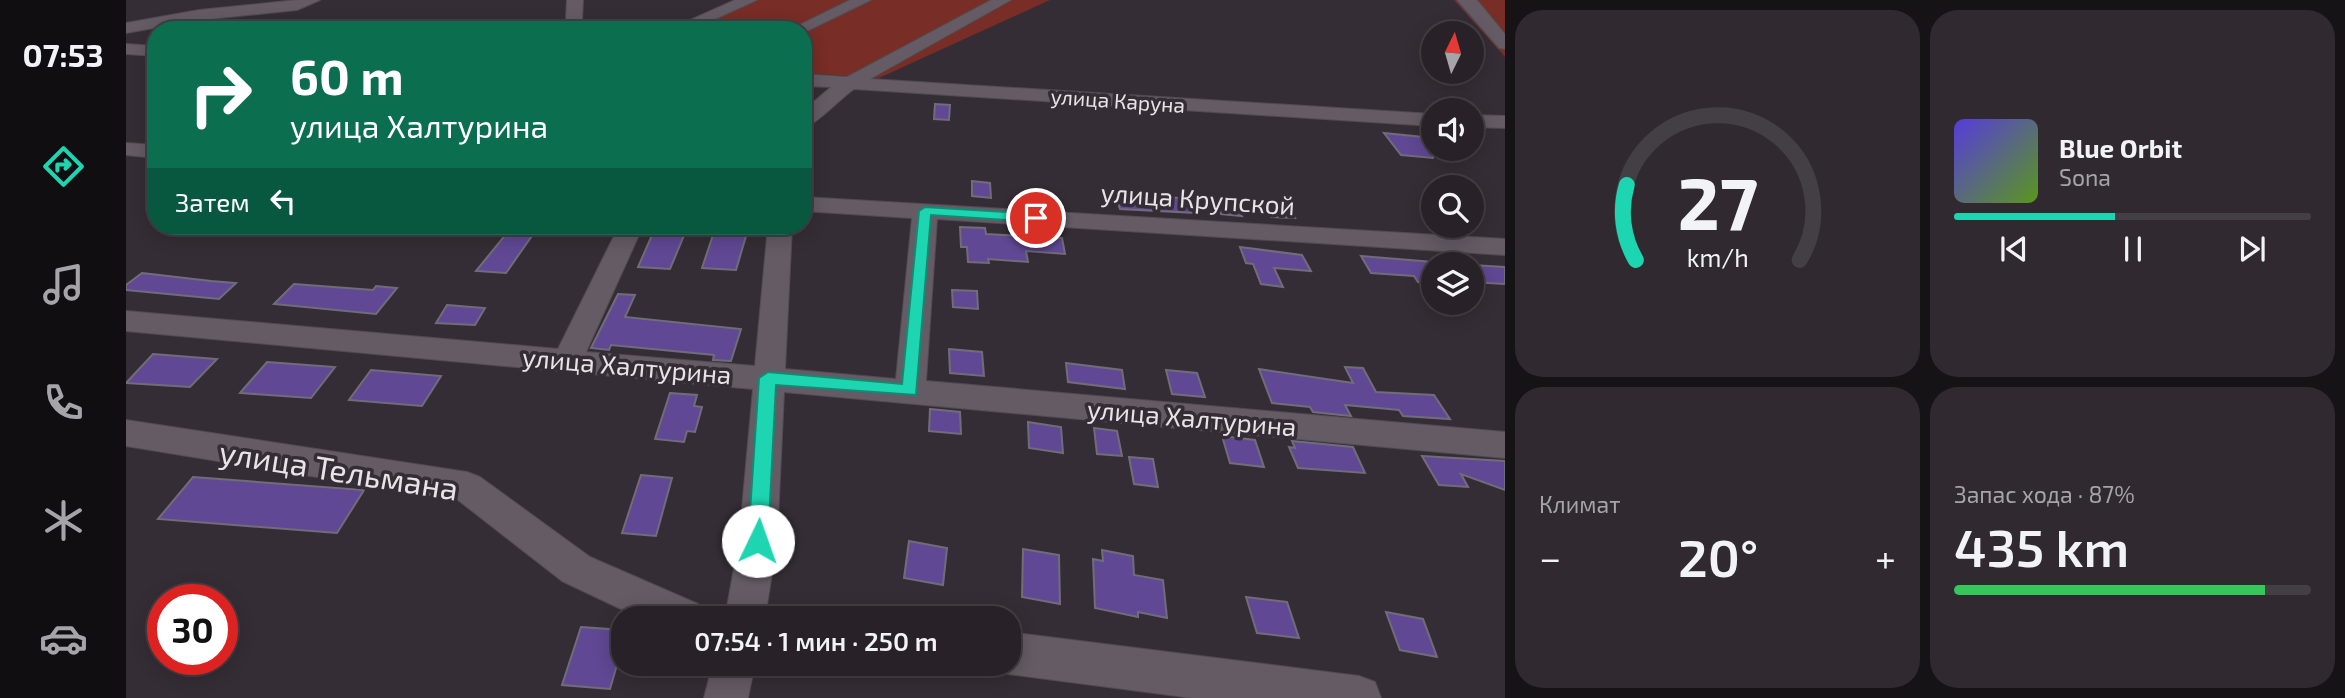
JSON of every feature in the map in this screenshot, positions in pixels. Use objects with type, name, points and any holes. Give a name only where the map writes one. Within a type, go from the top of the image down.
[{"type":"street","points":[[165,21],[297,5],[312,0]]},
{"type":"street","points":[[573,21],[575,0]]},
{"type":"street","points":[[698,21],[749,0]]},
{"type":"street","points":[[812,23],[863,0]]},
{"type":"street","points":[[812,110],[849,83],[1003,0]]},
{"type":"street","points":[[1469,0],[1465,0],[1481,21]]},
{"type":"street","points":[[1484,23],[1505,25]]},
{"type":"street","points":[[126,28],[147,24]]},
{"type":"street","points":[[1484,24],[1505,44]]},
{"type":"street","points":[[126,49],[147,50]]},
{"type":"street","name":"улица Каруна","points":[[812,81],[1421,119]]},
{"type":"street","points":[[1484,121],[1505,122]]},
{"type":"street","points":[[126,149],[147,151]]},
{"type":"street","name":"улица Крупской","points":[[812,205],[1505,247]]},
{"type":"street","points":[[910,391],[925,211]]},
{"type":"street","points":[[568,359],[627,235]]},
{"type":"street","points":[[747,606],[758,541],[779,235]]},
{"type":"street","name":"улица Халтурина","points":[[126,321],[1505,445]]},
{"type":"street","name":"улица Тельмана","points":[[126,433],[467,486],[576,569],[658,606]]},
{"type":"street","points":[[1021,655],[1359,698]]},
{"type":"street","points":[[726,698],[731,676]]},
{"type":"shaded area","points":[[738,0],[1050,0],[879,78],[812,74],[812,21],[688,21]]},
{"type":"shaded area","points":[[1454,0],[1505,0],[1505,57],[1484,34],[1484,21],[1473,21]]},
{"type":"building","points":[[935,104],[950,105],[949,120],[934,119]]},
{"type":"building","points":[[1384,133],[1421,137],[1421,157],[1401,155]]},
{"type":"building","points":[[972,181],[990,183],[991,198],[972,196]]},
{"type":"building","points":[[1115,194],[1196,199],[1195,213],[1120,209]]},
{"type":"building","points":[[1213,199],[1235,200],[1242,216],[1221,214]]},
{"type":"building","points":[[1261,201],[1285,202],[1295,218],[1271,217]]},
{"type":"building","points":[[960,227],[985,228],[986,234],[1062,238],[1065,254],[1026,251],[1028,262],[988,259],[989,263],[968,262],[967,247],[961,247]]},
{"type":"building","points":[[505,235],[533,235],[506,273],[476,271]]},
{"type":"building","points":[[652,235],[684,235],[670,269],[638,267]]},
{"type":"building","points":[[713,235],[746,235],[736,270],[702,268]]},
{"type":"building","points":[[1240,247],[1302,255],[1311,271],[1274,268],[1283,287],[1261,284],[1253,264],[1246,263]]},
{"type":"building","points":[[1361,256],[1421,261],[1421,282],[1414,276],[1371,273]]},
{"type":"building","points":[[1484,266],[1505,267],[1505,284],[1484,283]]},
{"type":"building","points":[[142,273],[236,283],[219,299],[126,290],[126,285]]},
{"type":"building","points":[[294,284],[373,290],[376,286],[397,288],[376,314],[274,304]]},
{"type":"building","points":[[952,290],[977,291],[978,309],[953,307]]},
{"type":"building","points":[[618,294],[635,295],[625,317],[741,329],[731,361],[713,360],[714,355],[611,345],[609,350],[591,348]]},
{"type":"building","points":[[447,305],[485,308],[475,325],[436,323]]},
{"type":"building","points":[[949,349],[982,352],[984,376],[950,373]]},
{"type":"building","points":[[153,354],[217,359],[190,387],[126,383]]},
{"type":"building","points":[[267,362],[335,367],[311,398],[240,393]]},
{"type":"building","points":[[1066,363],[1122,370],[1125,389],[1068,382]]},
{"type":"building","points":[[1345,367],[1363,368],[1376,392],[1434,395],[1450,419],[1403,416],[1399,410],[1345,405],[1351,416],[1313,412],[1310,407],[1272,403],[1259,369],[1353,383]]},
{"type":"building","points":[[371,370],[441,376],[422,406],[349,400]]},
{"type":"building","points":[[1166,370],[1197,373],[1205,397],[1172,394]]},
{"type":"building","points":[[670,393],[697,395],[694,406],[702,407],[695,432],[687,431],[684,442],[655,439]]},
{"type":"building","points":[[930,409],[960,412],[961,434],[929,431]]},
{"type":"building","points":[[1028,422],[1061,427],[1063,453],[1029,448]]},
{"type":"building","points":[[1094,428],[1117,431],[1122,456],[1097,454]]},
{"type":"building","points":[[1222,436],[1255,440],[1264,467],[1230,463]]},
{"type":"building","points":[[1292,441],[1353,447],[1365,473],[1298,468],[1289,447],[1295,448]]},
{"type":"building","points":[[1422,456],[1505,461],[1505,490],[1461,474],[1468,487],[1439,485]]},
{"type":"building","points":[[1129,457],[1153,459],[1158,487],[1134,484]]},
{"type":"building","points":[[641,475],[672,478],[656,536],[622,533]]},
{"type":"building","points":[[193,477],[364,490],[337,533],[158,519]]},
{"type":"building","points":[[909,541],[947,548],[943,585],[904,578]]},
{"type":"building","points":[[1023,549],[1059,555],[1060,604],[1022,597]]},
{"type":"building","points":[[1102,550],[1133,556],[1134,575],[1163,580],[1167,618],[1138,612],[1138,617],[1095,608],[1093,559],[1103,561]]},
{"type":"building","points":[[1246,597],[1287,602],[1299,638],[1257,633]]},
{"type":"building","points":[[1386,612],[1423,619],[1437,657],[1400,650]]},
{"type":"building","points":[[581,627],[611,629],[611,676],[614,676],[610,689],[562,685]]},
{"type":"route","points":[[758,541],[768,378],[910,391],[925,211],[1036,218]]}]
